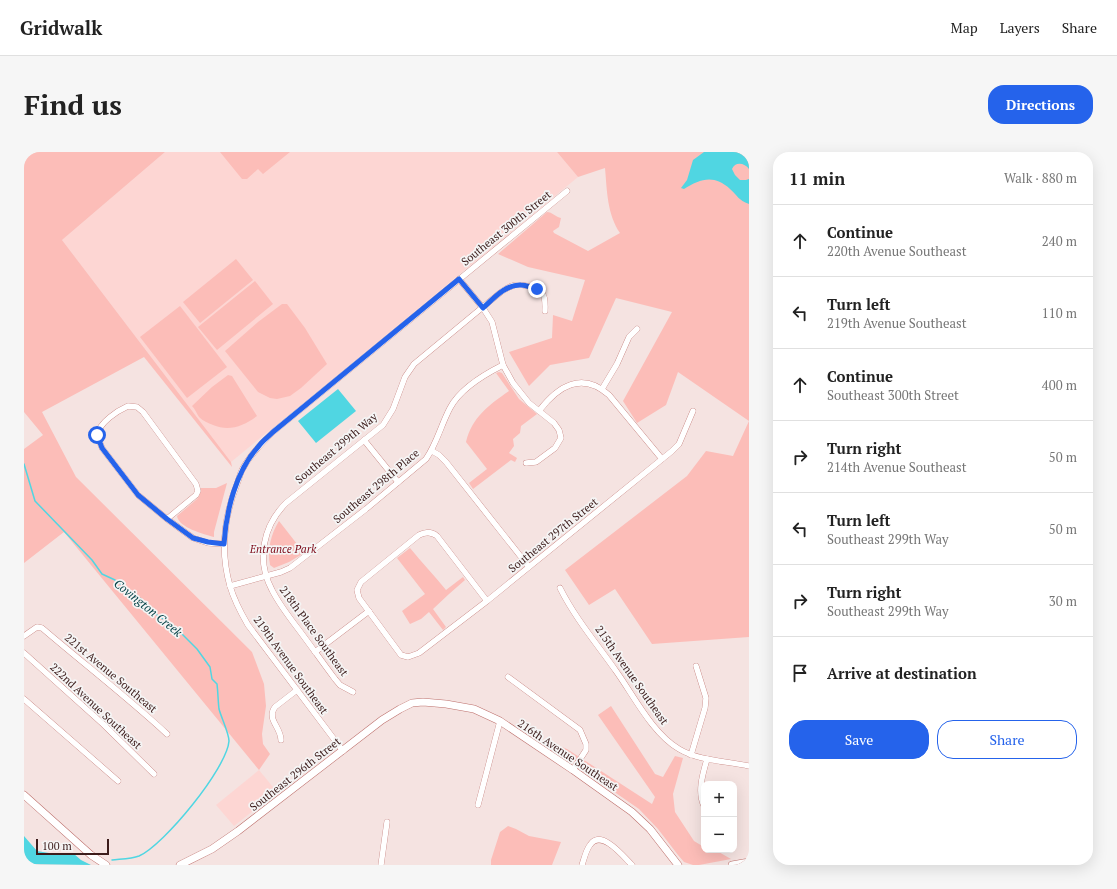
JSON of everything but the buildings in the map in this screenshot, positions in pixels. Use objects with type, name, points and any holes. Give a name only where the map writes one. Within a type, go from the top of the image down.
[{"type":"street","name":"Southeast 300th Street","points":[[242,470],[257,447],[273,432],[567,191]]},
{"type":"street","points":[[459,279],[483,308],[492,322],[503,365],[518,390],[529,403],[558,427],[561,438],[555,448],[539,460],[532,463],[526,463]]},
{"type":"street","name":"Southeast 299th Way","points":[[266,576],[263,552],[264,542],[266,534],[278,512],[305,487],[382,424],[389,416],[406,377],[414,364],[501,292],[512,285],[522,285],[542,292],[545,298],[545,311]]},
{"type":"street","points":[[602,389],[617,364],[628,336],[637,329]]},
{"type":"street","name":"Southeast 298th Place","points":[[230,586],[281,572],[294,566],[418,467],[432,451],[455,401],[484,376],[503,365]]},
{"type":"street","points":[[539,411],[548,399],[567,385],[576,383],[588,384],[602,389],[662,459]]},
{"type":"street","points":[[167,519],[196,495],[198,492],[196,484],[140,409],[128,406],[103,424],[97,435],[98,440],[120,473],[138,495],[167,519],[193,538],[224,544]]},
{"type":"street","name":"Southeast 297th Street","points":[[369,611],[398,652],[404,657],[413,656],[423,650],[487,601],[672,451],[679,444],[693,411]]},
{"type":"street","points":[[364,440],[398,482]]},
{"type":"street","points":[[432,451],[446,462],[529,567]]},
{"type":"street","name":"219th Avenue Southeast","points":[[242,470],[228,511],[225,530],[224,544],[230,586],[239,609],[248,625],[342,751]]},
{"type":"street","points":[[315,652],[369,611],[359,598],[357,590],[361,582],[419,535],[426,532],[437,536],[487,601]]},
{"type":"street","name":"218th Place Southeast","points":[[266,576],[279,603],[315,652],[340,685],[353,692]]},
{"type":"street","name":"215th Avenue Southeast","points":[[560,588],[568,602],[648,718],[662,735],[678,748],[691,755],[749,766]]},
{"type":"street","name":"221st Avenue Southeast","points":[[24,636],[37,627],[42,628],[90,670],[131,701],[167,734]]},
{"type":"street","name":"222nd Avenue Southeast","points":[[24,653],[103,724],[154,774]]},
{"type":"street","points":[[691,755],[705,708],[706,698],[696,666]]},
{"type":"street","points":[[508,677],[576,726],[582,733],[586,744],[586,750],[573,770]]},
{"type":"street","points":[[281,740],[281,732],[272,718],[272,710],[297,690]]},
{"type":"street","points":[[24,699],[118,781]]},
{"type":"street","name":"Southeast 296th Street","points":[[180,865],[212,849],[238,831],[382,720],[400,709],[412,704],[423,702]]},
{"type":"street","name":"216th Avenue Southeast","points":[[423,702],[474,709],[500,721],[632,812],[650,829],[678,865]]},
{"type":"street","points":[[478,805],[500,721]]},
{"type":"street","points":[[702,781],[707,759]]},
{"type":"street","points":[[24,795],[91,854],[106,865]]},
{"type":"street","points":[[381,865],[387,822]]},
{"type":"street","points":[[582,865],[590,845],[595,841],[601,840],[608,842],[632,865]]},
{"type":"street","points":[[732,865],[749,862]]},
{"type":"shaded area","points":[[165,152],[557,152],[578,177],[231,462],[62,240]]},
{"type":"shaded area","points":[[259,770],[277,792],[234,826],[216,805]]},
{"type":"green space","points":[[24,152],[165,152],[62,240],[231,462],[232,467],[144,357],[42,412],[76,477],[252,652],[264,684],[266,706],[262,734],[263,744],[270,754],[259,770],[64,532],[24,563],[24,449],[43,435],[24,412]]},
{"type":"green space","points":[[220,152],[290,152],[263,174],[258,169],[247,179],[242,179]]},
{"type":"green space","points":[[557,152],[749,152],[749,421],[678,372],[666,405],[637,423],[623,401],[672,312],[616,298],[589,358],[550,365],[529,386],[509,352],[552,338],[553,315],[572,321],[585,280],[528,267],[498,254],[547,212],[561,218],[559,227],[553,231],[554,233],[588,251],[620,233],[612,218],[610,210],[605,168],[578,177]]},
{"type":"green space","points":[[236,259],[253,280],[200,323],[183,302]]},
{"type":"green space","points":[[255,281],[273,304],[217,350],[198,327]]},
{"type":"green space","points":[[282,304],[287,304],[305,328],[327,364],[290,396],[277,399],[270,398],[258,392],[225,351],[258,322]]},
{"type":"green space","points":[[180,306],[227,367],[187,398],[140,337]]},
{"type":"green space","points":[[496,373],[502,373],[519,399],[537,414],[521,426],[520,433],[513,439],[514,446],[509,453],[517,458],[515,462],[511,460],[473,489],[469,483],[487,469],[466,442],[472,425],[482,412],[509,391]]},
{"type":"green space","points":[[228,375],[232,376],[257,416],[242,425],[225,428],[202,420],[192,406],[212,387]]},
{"type":"green space","points":[[749,421],[749,637],[652,644],[615,589],[589,605],[565,570],[687,476],[706,451],[733,456]]},
{"type":"green space","points":[[227,483],[214,537],[192,530],[182,524],[177,516],[197,499],[201,488],[216,488]]},
{"type":"green space","name":"Entrance Park","points":[[279,521],[304,553],[289,562],[274,568],[270,565],[269,547]]},
{"type":"green space","points":[[410,548],[446,590],[463,577],[465,580],[433,609],[446,627],[443,630],[429,612],[421,619],[410,624],[402,611],[425,594],[397,558]]},
{"type":"green space","points":[[611,706],[655,774],[663,777],[675,756],[683,758],[673,794],[675,812],[694,841],[701,845],[701,853],[720,853],[731,859],[699,865],[684,862],[658,829],[639,809],[558,753],[562,747],[567,749],[652,804],[655,797],[598,715]]},
{"type":"green space","points":[[508,826],[529,836],[561,842],[552,865],[491,865],[491,860],[500,832]]},
{"type":"water","points":[[704,152],[749,152],[749,169],[745,165],[738,164],[733,166],[732,169],[740,180],[749,179],[749,204],[740,199],[724,184],[718,181],[701,181],[684,189],[681,188],[687,180],[693,160]]},
{"type":"water","points":[[338,389],[356,411],[316,443],[298,421]]},
{"type":"water","points":[[24,836],[37,851],[61,855],[74,854],[81,860],[91,865],[30,864],[24,858]]},
{"type":"waterway","name":"Covington Creek","points":[[24,464],[35,501],[92,560],[102,574],[115,580],[141,599],[154,613],[175,627],[197,649],[210,667],[212,679],[217,684],[219,709],[229,741],[226,753],[218,769],[178,822],[150,849],[136,857],[112,860]]},
{"type":"route","points":[[97,435],[102,448],[138,495],[193,538],[224,544],[231,499],[242,470],[257,447],[273,432],[459,279],[483,308],[501,292],[512,285],[522,285],[537,289]]}]
